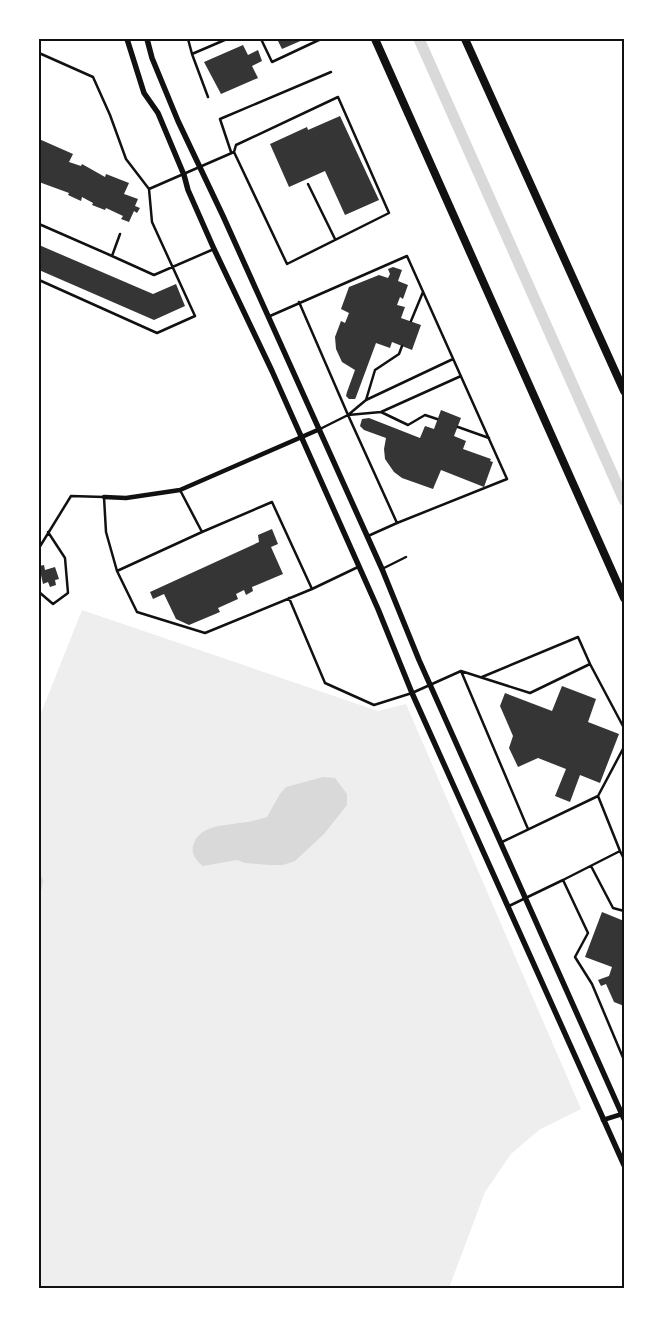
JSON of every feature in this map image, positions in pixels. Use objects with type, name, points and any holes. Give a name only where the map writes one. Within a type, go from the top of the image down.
[{"type":"highway","points":[[375,39],[624,598]]},
{"type":"highway","points":[[465,39],[624,391]]},
{"type":"street","points":[[126,39],[144,93],[158,113],[184,175],[188,190],[214,249],[265,355],[359,567],[412,693],[624,1165]]},
{"type":"street","points":[[147,39],[152,58],[199,168],[223,216],[368,536],[430,685],[623,1115],[603,1120]]},
{"type":"street","points":[[104,497],[126,498],[180,490],[320,429]]},
{"type":"lane","points":[[188,39],[208,97]]},
{"type":"lane","points":[[192,54],[227,39]]},
{"type":"lane","points":[[261,39],[272,62],[321,39]]},
{"type":"lane","points":[[39,53],[93,77],[126,158],[149,189],[152,222],[195,316],[157,333],[39,280]]},
{"type":"lane","points":[[149,189],[232,152],[236,145],[338,96],[388,213],[287,264],[232,152],[220,119],[331,72]]},
{"type":"lane","points":[[308,184],[336,239]]},
{"type":"lane","points":[[39,224],[154,275],[214,249]]},
{"type":"lane","points":[[112,256],[120,234]]},
{"type":"lane","points":[[268,317],[407,256],[507,479],[368,536]]},
{"type":"lane","points":[[412,321],[423,292]]},
{"type":"lane","points":[[299,302],[397,523]]},
{"type":"lane","points":[[366,400],[375,370],[399,354],[402,346]]},
{"type":"lane","points":[[320,429],[348,415],[366,400],[453,359]]},
{"type":"lane","points":[[348,415],[381,412],[461,376]]},
{"type":"lane","points":[[381,412],[408,425],[425,415],[437,419]]},
{"type":"lane","points":[[458,427],[488,438]]},
{"type":"lane","points":[[180,490],[202,532]]},
{"type":"lane","points":[[39,548],[71,496],[104,497],[106,532],[117,571],[137,612],[205,634],[359,567]]},
{"type":"lane","points":[[117,571],[272,502],[312,589]]},
{"type":"lane","points":[[39,592],[53,604],[68,593],[65,558],[48,532]]},
{"type":"lane","points":[[382,569],[406,558]]},
{"type":"lane","points":[[289,598],[326,683],[374,705],[412,693],[461,671],[530,693],[590,664]]},
{"type":"lane","points":[[481,678],[578,637],[624,728]]},
{"type":"lane","points":[[461,671],[528,829]]},
{"type":"lane","points":[[501,842],[598,796],[624,747]]},
{"type":"lane","points":[[598,796],[624,859]]},
{"type":"lane","points":[[508,906],[620,851]]},
{"type":"lane","points":[[591,866],[613,908],[624,911]]},
{"type":"lane","points":[[563,880],[588,933],[575,957],[592,984],[624,1060]]},
{"type":"shaded area","points":[[82,610],[378,711],[406,704],[581,1109],[539,1130],[511,1154],[485,1192],[449,1288],[39,1288],[39,888],[44,884],[39,872],[39,718]]},
{"type":"shaded area","points":[[323,777],[335,778],[347,794],[347,805],[324,834],[295,861],[283,865],[269,865],[245,863],[237,860],[203,866],[195,858],[193,846],[200,834],[206,830],[267,817],[286,787]]},
{"type":"building","points":[[277,39],[305,39],[282,49]]},
{"type":"building","points":[[243,45],[248,55],[258,50],[262,61],[252,66],[258,78],[221,94],[204,62]]},
{"type":"building","points":[[340,116],[379,200],[345,215],[325,171],[289,187],[270,144],[307,127],[308,130]]},
{"type":"building","points":[[39,139],[73,154],[69,162],[81,166],[82,164],[105,177],[106,174],[129,183],[124,194],[138,199],[135,206],[140,208],[137,213],[134,211],[129,222],[121,219],[123,216],[106,208],[105,210],[92,205],[93,203],[82,197],[81,201],[68,195],[69,193],[39,182]]},
{"type":"building","points":[[39,245],[153,294],[176,284],[185,306],[154,320],[39,270]]},
{"type":"building","points":[[393,267],[402,270],[398,281],[408,285],[403,299],[400,297],[397,305],[405,307],[401,318],[421,325],[412,350],[392,342],[390,348],[376,343],[356,397],[355,399],[349,399],[346,396],[355,370],[342,362],[336,349],[335,337],[341,321],[345,323],[349,313],[341,309],[349,287],[379,275],[388,278],[390,274],[388,269]]},
{"type":"building","points":[[441,410],[461,418],[454,436],[466,441],[463,449],[491,459],[490,461],[493,462],[484,487],[441,470],[433,489],[402,478],[394,472],[385,459],[386,438],[364,430],[360,426],[362,419],[369,418],[420,438],[425,426],[434,429]]},
{"type":"building","points":[[272,529],[278,544],[271,547],[283,574],[252,587],[253,591],[246,595],[244,590],[236,594],[238,599],[218,608],[220,612],[189,625],[176,619],[164,594],[153,599],[150,592],[259,542],[258,535]]},
{"type":"building","points":[[44,565],[45,570],[55,567],[59,579],[55,580],[56,585],[50,587],[48,582],[43,584],[39,566]]},
{"type":"building","points":[[562,686],[596,699],[588,722],[619,734],[600,783],[580,775],[570,802],[555,796],[566,769],[538,758],[518,767],[509,748],[513,736],[500,706],[505,693],[552,711]]},
{"type":"building","points":[[602,912],[624,921],[624,1006],[614,1002],[606,984],[601,986],[598,980],[609,976],[612,967],[585,957]]},
{"type":"waterway","points":[[419,39],[624,500]]},
{"type":"waterway","points":[[39,874],[42,882],[39,892]]}]
